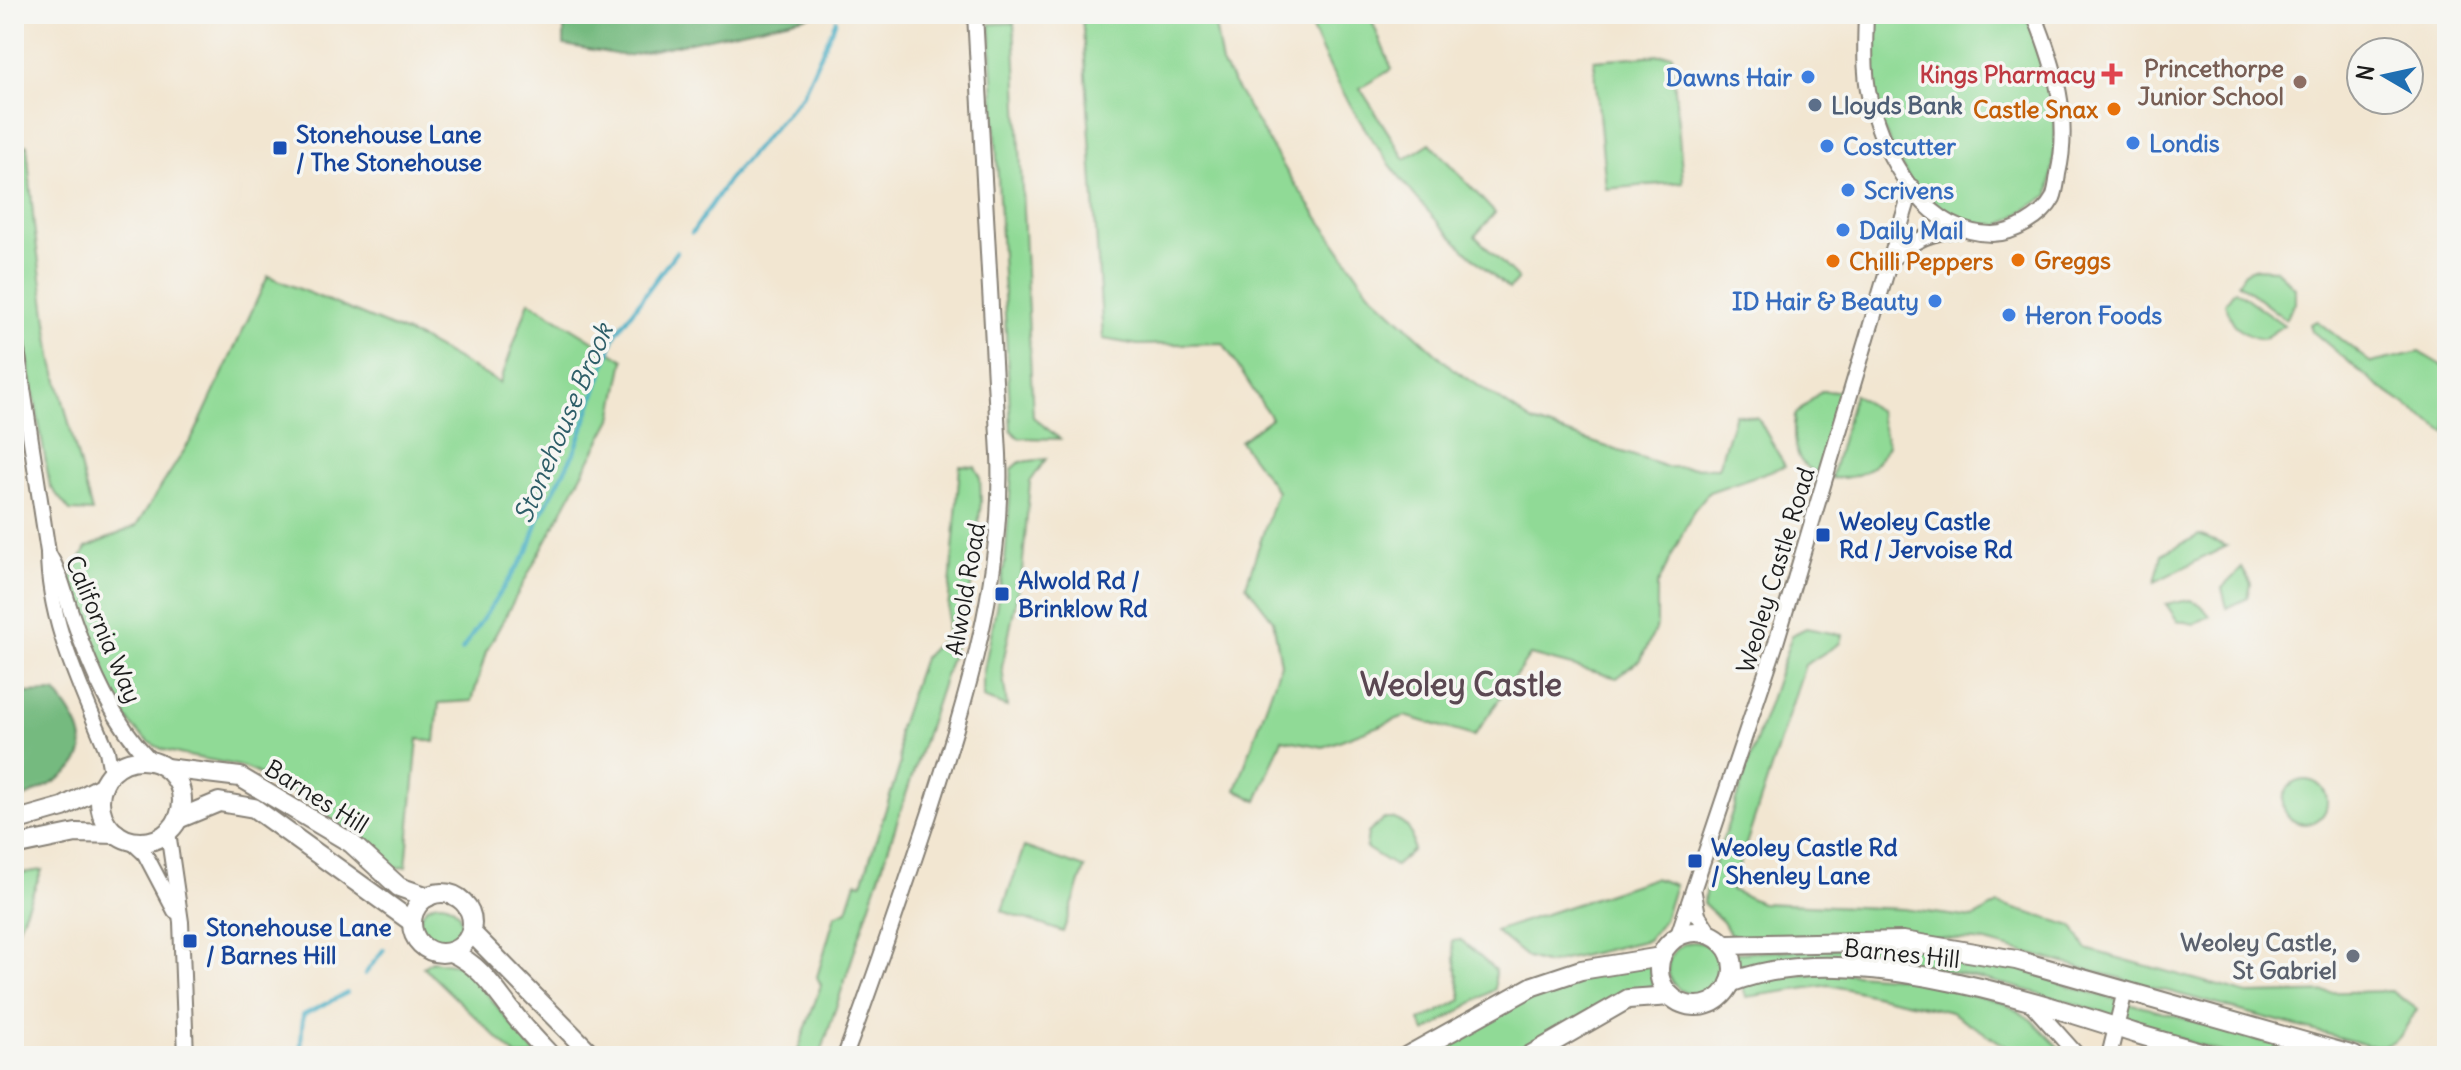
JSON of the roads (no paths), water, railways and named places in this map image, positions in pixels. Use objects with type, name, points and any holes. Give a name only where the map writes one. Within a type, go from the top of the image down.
[{"type":"main road","points":[[14,821],[63,807],[129,761],[158,764],[181,791],[173,826],[150,841],[76,833],[14,846]]},
{"type":"main road","name":"Barnes Hill","points":[[158,764],[240,777],[351,843],[399,887],[428,897]]},
{"type":"main road","points":[[107,779],[102,812],[124,837]]},
{"type":"main road","name":"Barnes Hill","points":[[173,826],[219,802],[254,808],[412,922]]},
{"type":"main road","points":[[442,893],[458,898],[471,913],[471,932],[460,948],[441,953],[424,947],[414,934],[412,922],[415,911],[428,897],[442,893]]},
{"type":"main road","points":[[471,932],[593,1056]]},
{"type":"main road","points":[[1678,935],[1718,940],[1732,958],[1727,990],[1712,1002],[1686,1004],[1671,996],[1663,984],[1661,957],[1678,935]]},
{"type":"main road","name":"Barnes Hill","points":[[1718,940],[1903,941],[2016,960],[2354,1056]]},
{"type":"main road","points":[[451,952],[472,962],[484,973],[515,1016],[551,1056]]},
{"type":"main road","points":[[1407,1056],[1533,986],[1581,970],[1661,957]]},
{"type":"main road","name":"Barnes Hill","points":[[1730,983],[1769,971],[1840,969],[1907,973],[2028,1000],[2214,1056]]},
{"type":"main road","points":[[1529,1056],[1628,999],[1671,996]]},
{"type":"street","name":"Alwold Road","points":[[845,1056],[879,966],[965,703],[995,569],[1001,503],[975,14]]},
{"type":"street","points":[[1866,14],[1866,72],[1872,111],[1892,158],[1929,209],[1961,229]]},
{"type":"street","points":[[1893,259],[1918,238],[1938,231],[1961,229],[2002,234],[2039,214],[2053,198],[2061,162],[2062,106],[2054,65],[2034,14]]},
{"type":"street","name":"Weoley Castle Road","points":[[1678,935],[1775,646],[1912,187]]},
{"type":"street","name":"California Way","points":[[14,330],[48,552],[48,585],[56,620],[107,751],[107,779]]},
{"type":"street","name":"California Way","points":[[48,552],[62,576],[73,620],[108,704],[133,742],[158,764]]},
{"type":"street","points":[[173,826],[181,922],[186,1056]]},
{"type":"street","points":[[124,837],[145,854],[181,922]]},
{"type":"street","points":[[1694,892],[1698,915],[1718,940]]},
{"type":"street","points":[[2109,1056],[2125,991]]},
{"type":"street","points":[[2028,1000],[2078,1056]]},
{"type":"waterway","name":"Stonehouse Brook","points":[[692,233],[728,180],[803,94],[836,20]]},
{"type":"waterway","name":"Stonehouse Brook","points":[[462,650],[528,551],[539,518],[575,451],[615,335],[676,252]]},
{"type":"waterway","name":"Stonehouse Brook","points":[[365,974],[384,949]]},
{"type":"waterway","name":"Stonehouse Brook","points":[[300,1056],[303,1015],[347,993]]},
{"type":"place","name":"Kings Pharmacy","points":[[2112,74]]},
{"type":"place","name":"Dawns Hair","points":[[1808,77]]},
{"type":"place","name":"Princethorpe Junior School","points":[[2300,82]]},
{"type":"place","name":"Lloyds Bank","points":[[1815,105]]},
{"type":"place","name":"Castle Snax","points":[[2114,109]]},
{"type":"place","name":"Londis","points":[[2133,143]]},
{"type":"place","name":"Costcutter","points":[[1827,146]]},
{"type":"place","name":"Stonehouse Lane / The Stonehouse","points":[[280,148]]},
{"type":"place","name":"Scrivens","points":[[1848,190]]},
{"type":"place","name":"Daily Mail","points":[[1843,230]]},
{"type":"place","name":"Greggs","points":[[2018,260]]},
{"type":"place","name":"Chilli Peppers","points":[[1833,261]]},
{"type":"place","name":"ID Hair & Beauty","points":[[1935,301]]},
{"type":"place","name":"Heron Foods","points":[[2009,315]]},
{"type":"place","name":"Weoley Castle Rd / Jervoise Rd","points":[[1823,535]]},
{"type":"place","name":"Alwold Rd / Brinklow Rd","points":[[1002,594]]},
{"type":"place","name":"Weoley Castle Rd / Shenley Lane","points":[[1695,861]]},
{"type":"place","name":"Stonehouse Lane / Barnes Hill","points":[[190,941]]},
{"type":"place","name":"Weoley Castle, St Gabriel","points":[[2353,956]]},
{"type":"district","name":"Weoley Castle","points":[[1461,684]]}]
